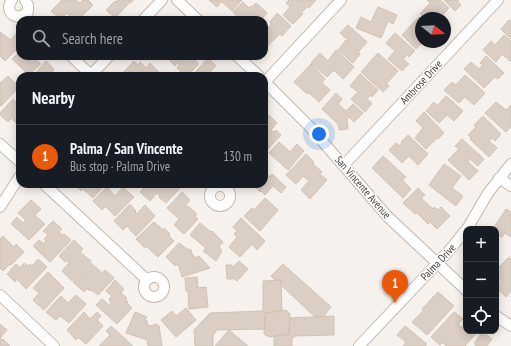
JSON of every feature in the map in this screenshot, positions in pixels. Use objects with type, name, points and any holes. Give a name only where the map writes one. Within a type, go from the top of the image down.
[{"type":"street","points":[[12,0],[9,7],[13,15],[16,16]]},
{"type":"street","points":[[26,0],[30,16]]},
{"type":"street","points":[[147,16],[162,0]]},
{"type":"street","points":[[177,0],[194,16]]},
{"type":"street","points":[[268,75],[341,0]]},
{"type":"street","name":"Ambrose Drive","points":[[344,165],[498,0]]},
{"type":"street","points":[[75,60],[87,72]]},
{"type":"street","points":[[95,72],[105,60]]},
{"type":"street","name":"San Vincente Avenue","points":[[241,60],[254,72]]},
{"type":"street","name":"San Vincente Avenue","points":[[268,85],[310,127],[388,217],[463,287]]},
{"type":"street","points":[[0,144],[16,158]]},
{"type":"street","name":"Palma Drive","points":[[468,226],[499,178],[511,164]]},
{"type":"street","points":[[499,178],[511,186]]},
{"type":"street","points":[[0,207],[16,182]]},
{"type":"street","points":[[48,188],[147,280]]},
{"type":"street","name":"Palma Drive","points":[[359,346],[437,263],[463,233]]},
{"type":"street","points":[[0,295],[54,346]]},
{"type":"street","points":[[499,318],[511,326]]},
{"type":"building","points":[[62,0],[76,0],[80,3],[83,0],[88,0],[93,5],[82,16],[74,16],[72,14],[70,16],[67,13],[64,16],[57,16],[51,11]]},
{"type":"building","points":[[118,0],[133,0],[117,16],[113,16],[106,10],[115,1],[116,2]]},
{"type":"building","points":[[209,0],[223,0],[217,7]]},
{"type":"building","points":[[225,0],[242,0],[232,11],[222,2]]},
{"type":"building","points":[[289,0],[316,0],[309,8],[308,6],[301,13],[303,14],[293,24],[283,15],[290,7],[286,3]]},
{"type":"building","points":[[427,0],[440,0],[449,8],[445,12],[422,12],[430,3]]},
{"type":"building","points":[[444,0],[459,0],[457,1],[461,5],[455,11]]},
{"type":"building","points":[[243,2],[249,8],[256,3],[267,13],[264,16],[236,16],[233,12]]},
{"type":"building","points":[[378,7],[397,15],[393,24],[388,21],[381,38],[356,28],[361,17],[371,22]]},
{"type":"building","points":[[277,13],[291,26],[282,36],[280,34],[268,45],[268,28],[272,24],[270,22]]},
{"type":"building","points":[[509,20],[511,21],[511,39],[501,29]]},
{"type":"building","points":[[415,21],[415,48],[402,35]]},
{"type":"building","points":[[348,25],[367,42],[358,52],[360,54],[353,63],[338,50],[346,40],[348,42],[349,41],[340,33]]},
{"type":"building","points":[[0,32],[11,40],[16,34],[16,50],[5,61],[0,56]]},
{"type":"building","points":[[395,33],[415,51],[409,57],[407,55],[403,59],[409,64],[402,71],[388,59],[395,51],[386,43]]},
{"type":"building","points":[[504,35],[511,41],[511,62],[502,54],[496,62],[483,50],[491,41],[495,45]]},
{"type":"building","points":[[336,50],[354,67],[343,79],[334,70],[327,77],[311,63],[320,53],[328,61]]},
{"type":"building","points":[[378,53],[398,71],[386,84],[389,86],[383,92],[361,72]]},
{"type":"building","points":[[16,55],[16,60],[36,60],[41,64],[32,72],[26,72],[12,59]]},
{"type":"building","points":[[486,56],[504,73],[498,79],[495,77],[484,88],[464,69],[471,62],[479,69],[483,65],[480,63]]},
{"type":"building","points":[[169,60],[195,60],[199,64],[191,72],[181,72],[177,68],[179,65],[177,63],[175,66]]},
{"type":"building","points":[[206,60],[210,60],[216,66],[210,72],[196,72]]},
{"type":"building","points":[[46,61],[54,69],[52,72],[37,72]]},
{"type":"building","points":[[134,61],[138,65],[140,62],[146,68],[150,63],[159,72],[124,72]]},
{"type":"building","points":[[311,64],[325,79],[322,83],[330,90],[319,102],[308,92],[307,94],[294,82]]},
{"type":"building","points":[[360,74],[378,90],[372,97],[371,95],[367,99],[372,103],[365,112],[351,99],[358,92],[350,86]]},
{"type":"building","points":[[465,75],[485,93],[474,105],[465,97],[459,103],[444,90],[452,82],[456,85]]},
{"type":"building","points":[[8,76],[16,84],[16,90],[1,106],[0,105],[0,83]]},
{"type":"building","points":[[336,93],[342,99],[338,104],[346,111],[353,104],[363,113],[354,122],[349,117],[347,119],[348,129],[339,130],[338,124],[322,109]]},
{"type":"building","points":[[446,96],[463,111],[454,121],[447,115],[439,123],[426,111],[434,102],[437,106]]},
{"type":"building","points":[[13,99],[16,102],[16,123],[12,118],[8,122],[0,115],[0,113]]},
{"type":"building","points":[[496,102],[506,110],[511,105],[511,126],[506,132],[485,113]]},
{"type":"building","points":[[424,112],[444,133],[426,149],[415,138],[423,128],[416,121]]},
{"type":"building","points":[[269,115],[277,123],[271,130],[274,132],[276,130],[281,135],[268,149]]},
{"type":"building","points":[[483,116],[501,134],[495,141],[492,138],[489,141],[497,148],[489,157],[470,139],[471,138],[468,135],[476,127],[474,125]]},
{"type":"building","points":[[408,135],[428,154],[418,165],[409,156],[402,163],[389,150],[396,143],[400,146],[402,144],[401,142]]},
{"type":"building","points":[[462,139],[484,159],[478,166],[470,159],[468,162],[478,171],[469,180],[448,160],[459,149],[455,146]]},
{"type":"building","points":[[279,142],[290,152],[297,144],[304,151],[288,170],[269,153]]},
{"type":"building","points":[[306,154],[314,162],[313,164],[322,172],[320,174],[327,180],[310,199],[301,190],[309,181],[303,176],[296,184],[286,175]]},
{"type":"building","points":[[383,156],[406,177],[402,180],[411,189],[403,198],[372,168]]},
{"type":"building","points":[[444,164],[461,176],[452,188],[463,196],[456,206],[429,185]]},
{"type":"building","points":[[272,174],[286,187],[281,193],[273,186],[265,195],[261,191],[260,192],[256,188],[268,188],[268,175],[270,177]]},
{"type":"building","points":[[78,188],[102,188],[93,198],[83,189],[81,191]]},
{"type":"building","points":[[106,188],[108,188],[115,196],[122,188],[124,188],[134,197],[115,216],[105,206],[102,210],[93,201]]},
{"type":"building","points":[[144,188],[180,188],[166,203],[157,193],[150,201],[140,192]]},
{"type":"building","points":[[418,188],[425,195],[421,198],[433,209],[434,207],[438,210],[441,207],[450,216],[437,229],[430,222],[428,224],[416,212],[415,214],[403,203]]},
{"type":"building","points":[[182,192],[190,200],[185,206],[188,206],[197,214],[195,216],[198,219],[184,234],[174,225],[179,219],[167,208]]},
{"type":"building","points":[[265,198],[278,210],[260,231],[244,216],[252,208],[254,210]]},
{"type":"building","points":[[31,200],[41,209],[35,215],[45,224],[29,240],[11,224],[17,217],[23,223],[26,220],[18,213]]},
{"type":"building","points":[[130,204],[137,214],[145,205],[155,216],[136,236],[129,229],[130,228],[127,226],[123,230],[114,221]]},
{"type":"building","points":[[506,209],[511,212],[511,237],[505,233],[502,237],[499,236],[499,226],[495,226]]},
{"type":"building","points":[[241,218],[265,241],[257,250],[252,244],[240,257],[229,247],[237,237],[234,234],[237,231],[233,227]]},
{"type":"building","points":[[53,221],[62,229],[59,232],[71,240],[50,262],[33,246],[39,240],[44,244],[46,241],[44,239],[48,235],[43,231]]},
{"type":"building","points":[[154,222],[163,230],[164,228],[174,241],[158,257],[146,246],[145,248],[136,239]]},
{"type":"building","points":[[200,223],[211,232],[212,231],[223,242],[219,247],[222,251],[216,261],[203,251],[206,248],[190,235]]},
{"type":"building","points":[[3,236],[14,247],[16,244],[24,252],[3,271],[0,268],[0,239]]},
{"type":"building","points":[[74,240],[83,249],[80,252],[91,261],[72,281],[62,271],[69,263],[67,260],[65,262],[59,256]]},
{"type":"building","points":[[179,243],[191,250],[192,254],[196,258],[199,256],[210,268],[182,277],[177,264],[175,266],[166,257]]},
{"type":"building","points":[[509,257],[511,259],[511,291],[506,297],[499,291],[499,285],[503,280],[502,279],[499,282],[499,267]]},
{"type":"building","points":[[38,259],[47,267],[26,289],[17,279],[15,282],[7,274],[16,264],[20,268],[24,263],[28,266],[30,264],[32,266]]},
{"type":"building","points":[[239,261],[248,269],[237,281],[232,277],[233,279],[227,279],[226,265],[232,265],[232,268]]},
{"type":"building","points":[[91,263],[102,273],[105,270],[114,278],[98,295],[93,291],[88,290],[89,287],[84,292],[73,282]]},
{"type":"building","points":[[283,264],[331,307],[323,317],[315,317],[281,285],[281,280],[275,280],[271,276]]},
{"type":"building","points":[[48,272],[64,288],[44,310],[33,300],[40,292],[33,288]]},
{"type":"building","points":[[197,277],[198,288],[206,287],[208,307],[189,309],[188,291],[186,291],[185,278]]},
{"type":"building","points":[[115,280],[124,289],[121,293],[127,298],[125,299],[128,302],[127,303],[132,308],[117,324],[96,305],[102,299],[109,305],[111,303],[109,299],[112,296],[106,291]]},
{"type":"building","points":[[281,280],[282,311],[265,313],[265,329],[217,330],[213,335],[213,346],[195,346],[194,330],[210,313],[263,311],[263,281]]},
{"type":"building","points":[[438,292],[454,306],[427,335],[412,322]]},
{"type":"building","points":[[76,295],[86,304],[69,323],[60,316],[56,320],[46,312],[61,296],[68,303]]},
{"type":"building","points":[[186,308],[196,320],[176,337],[161,320],[172,311],[176,316]]},
{"type":"building","points":[[286,310],[290,314],[289,334],[269,337],[264,334],[265,313]]},
{"type":"building","points":[[84,312],[90,319],[97,312],[101,316],[97,320],[103,326],[86,344],[78,337],[76,340],[67,330]]},
{"type":"building","points":[[135,312],[147,317],[145,320],[147,321],[148,325],[151,326],[156,324],[159,326],[162,346],[148,346],[147,340],[126,333]]},
{"type":"building","points":[[454,312],[463,319],[458,324],[463,328],[463,334],[475,334],[465,346],[447,346],[442,342],[440,345],[431,337]]},
{"type":"building","points":[[334,316],[334,335],[295,336],[292,339],[292,346],[274,346],[274,336],[289,334],[290,318]]},
{"type":"building","points":[[0,324],[7,330],[0,338]]},
{"type":"building","points":[[111,326],[133,346],[99,346],[110,335],[106,331]]},
{"type":"building","points":[[405,326],[427,344],[425,346],[403,346],[406,342],[397,335]]},
{"type":"building","points":[[229,330],[248,346],[215,346]]},
{"type":"building","points":[[481,334],[485,334],[492,339],[487,346],[477,346],[474,344]]},
{"type":"building","points":[[0,338],[2,340],[3,339],[10,346],[0,346]]},
{"type":"place","name":"Palma / San Vincente","points":[[395,303]]}]
